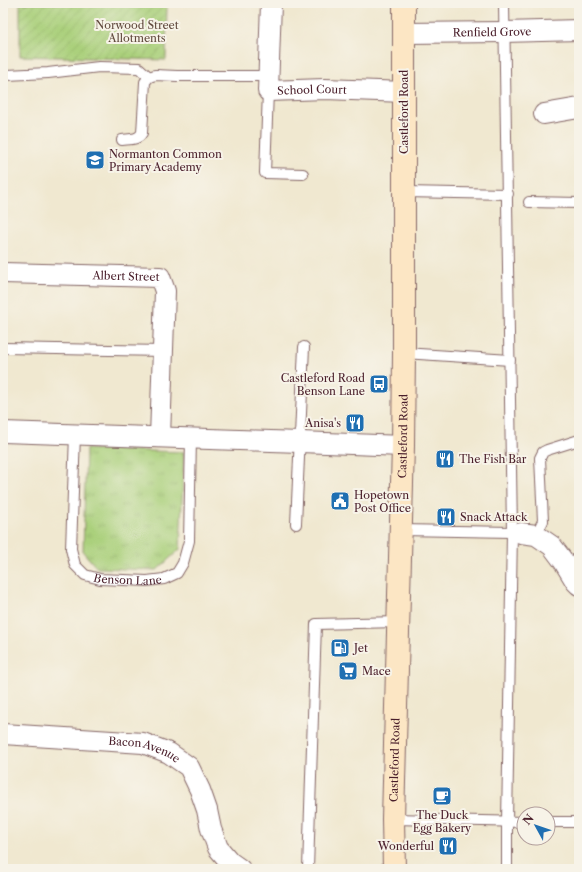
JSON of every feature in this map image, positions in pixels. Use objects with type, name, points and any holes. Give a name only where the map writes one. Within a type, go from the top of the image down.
[{"type":"street","points":[[268,83],[271,3]]},
{"type":"street","name":"Castleford Road","points":[[394,869],[393,819],[403,446],[405,92],[404,3]]},
{"type":"street","name":"Renfield Grove","points":[[404,32],[579,30]]},
{"type":"street","name":"School Court","points":[[268,83],[325,89],[405,92]]},
{"type":"street","points":[[544,114],[579,108]]},
{"type":"street","name":"Albert Street","points":[[3,272],[160,277],[165,291],[160,437]]},
{"type":"street","points":[[3,432],[403,446]]},
{"type":"street","points":[[523,533],[552,546],[579,585]]},
{"type":"street","name":"Bacon Avenue","points":[[3,734],[142,743],[169,752],[190,768],[208,810],[211,830],[218,848],[230,862],[240,869]]},
{"type":"lane","points":[[504,3],[510,360],[523,533],[507,822],[507,869]]},
{"type":"lane","points":[[3,74],[48,73],[99,67],[139,68],[149,76]]},
{"type":"lane","points":[[122,140],[134,139],[141,136],[145,82],[149,76],[178,76],[268,83]]},
{"type":"lane","name":"School Court","points":[[268,83],[265,173],[303,174]]},
{"type":"lane","points":[[404,192],[508,194]]},
{"type":"lane","points":[[529,202],[579,203]]},
{"type":"lane","points":[[296,524],[304,347]]},
{"type":"lane","points":[[3,348],[163,351]]},
{"type":"lane","points":[[404,353],[510,360]]},
{"type":"lane","name":"Benson Lane","points":[[75,434],[71,549],[76,565],[85,575],[100,579],[164,579],[177,573],[183,563],[189,541],[190,438]]},
{"type":"lane","points":[[401,530],[523,533],[543,521],[540,458],[543,452],[579,440]]},
{"type":"lane","points":[[308,869],[316,624],[399,622]]},
{"type":"lane","points":[[393,819],[516,822]]},
{"type":"lane","points":[[556,822],[579,822]]},
{"type":"green space","name":"Norwood Street Allotments","points":[[20,3],[167,3],[166,60],[20,56]]},
{"type":"green space","points":[[86,449],[184,452],[180,549],[157,570],[97,568],[83,552]]},
{"type":"place","name":"Normanton Common Primary Academy","points":[[95,160]]},
{"type":"place","name":"Castleford Road Benson Lane","points":[[379,384]]},
{"type":"place","name":"Anisa's","points":[[355,423]]},
{"type":"place","name":"The Fish Bar","points":[[445,459]]},
{"type":"place","name":"Hopetown Post Office","points":[[340,501]]},
{"type":"place","name":"Snack Attack","points":[[446,517]]},
{"type":"place","name":"Jet","points":[[340,648]]},
{"type":"place","name":"Mace","points":[[348,671]]},
{"type":"place","name":"The Duck Egg Bakery","points":[[442,796]]},
{"type":"place","name":"Wonderful","points":[[448,846]]}]
